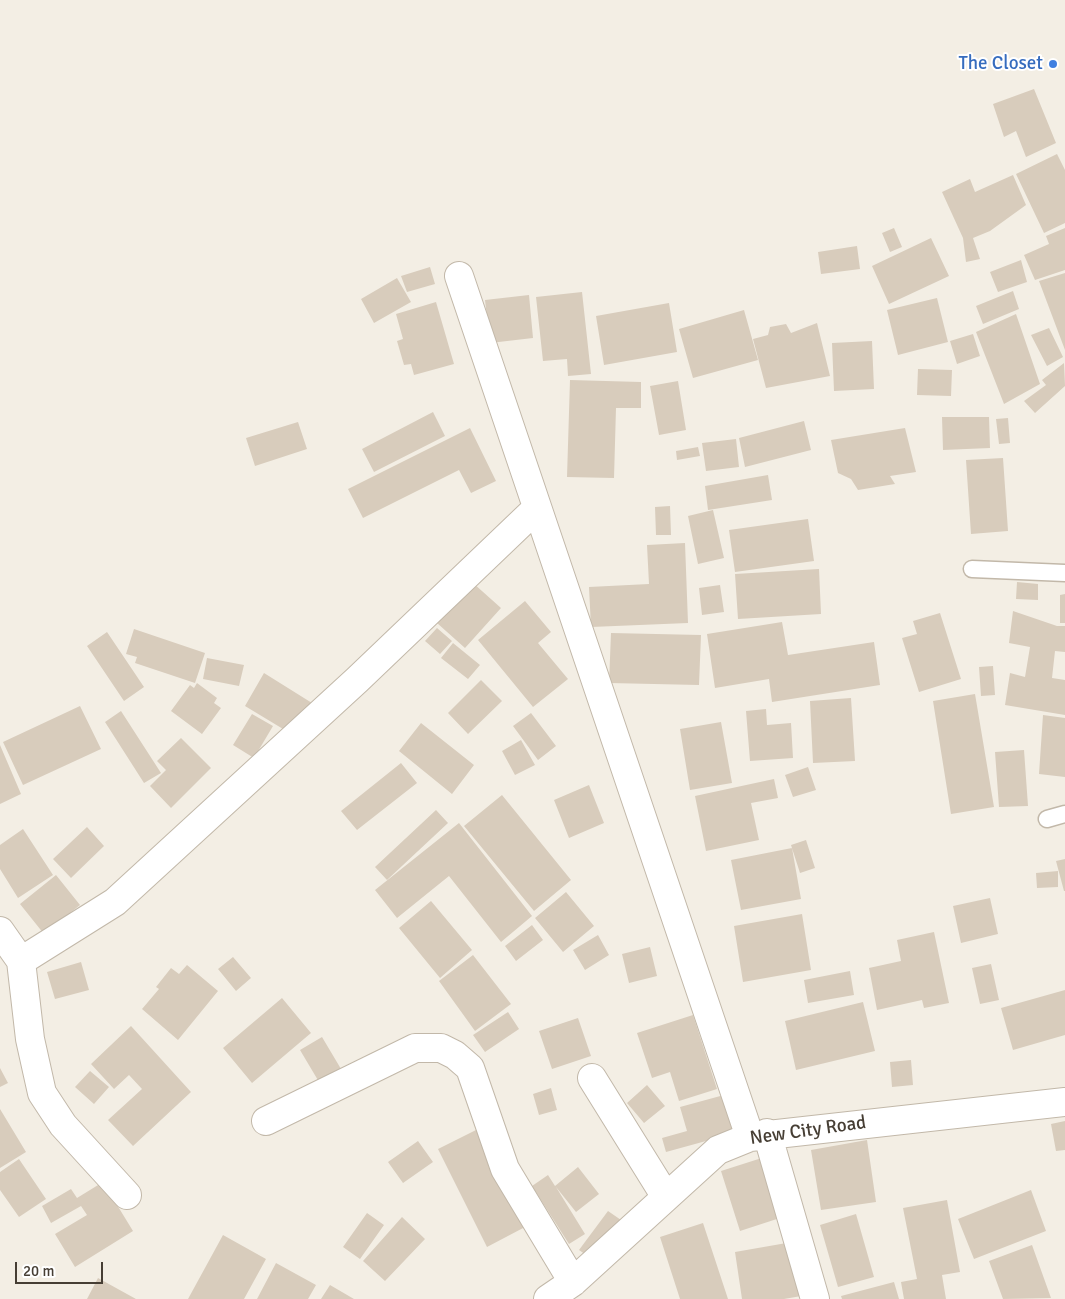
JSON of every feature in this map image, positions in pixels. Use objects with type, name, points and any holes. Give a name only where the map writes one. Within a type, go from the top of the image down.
[{"type":"street","points":[[459,276],[537,508],[759,1135],[815,1299]]},
{"type":"street","points":[[21,962],[115,902],[357,680],[537,508]]},
{"type":"street","points":[[0,931],[21,962],[30,1039],[42,1093],[63,1125],[127,1195]]},
{"type":"street","points":[[266,1121],[415,1048],[441,1048],[455,1055],[470,1068],[506,1169],[573,1282]]},
{"type":"street","points":[[592,1078],[666,1197]]},
{"type":"street","name":"New City Road","points":[[548,1299],[573,1282],[718,1150],[759,1135],[1065,1102]]},
{"type":"lane","points":[[972,569],[1065,573]]},
{"type":"lane","points":[[1047,819],[1065,814]]},
{"type":"building","points":[[1034,89],[1056,143],[1026,157],[1016,131],[1004,137],[993,104]]},
{"type":"building","points":[[1057,154],[1065,170],[1065,223],[1044,233],[1016,174]]},
{"type":"building","points":[[1013,175],[1026,205],[990,231],[973,238],[980,259],[966,262],[963,238],[942,192],[970,179],[975,192]]},
{"type":"building","points":[[894,228],[902,247],[890,252],[882,233]]},
{"type":"building","points":[[1065,228],[1065,270],[1035,280],[1024,255],[1049,244],[1046,236]]},
{"type":"building","points":[[931,238],[949,276],[889,304],[872,266]]},
{"type":"building","points":[[857,246],[860,269],[821,274],[818,252]]},
{"type":"building","points":[[1021,260],[1027,282],[998,292],[990,272]]},
{"type":"building","points":[[430,267],[435,284],[407,292],[401,276]]},
{"type":"building","points":[[1065,273],[1065,350],[1039,281]]},
{"type":"building","points":[[397,278],[411,302],[374,323],[361,299]]},
{"type":"building","points":[[1013,291],[1019,309],[983,324],[976,306]]},
{"type":"building","points":[[582,292],[591,374],[568,376],[567,359],[543,361],[536,297]]},
{"type":"building","points":[[529,295],[533,338],[490,343],[485,300]]},
{"type":"building","points":[[937,298],[948,342],[898,355],[887,310]]},
{"type":"building","points":[[436,302],[454,364],[414,375],[411,364],[404,365],[397,341],[403,339],[396,314]]},
{"type":"building","points":[[669,303],[677,352],[604,365],[596,316]]},
{"type":"building","points":[[744,310],[758,360],[693,378],[679,329]]},
{"type":"building","points":[[1016,314],[1040,384],[1004,404],[976,332]]},
{"type":"building","points":[[817,323],[830,376],[766,388],[753,339],[768,335],[770,327],[786,324],[791,333]]},
{"type":"building","points":[[1049,328],[1063,357],[1047,366],[1031,335]]},
{"type":"building","points":[[973,334],[980,356],[957,364],[950,341]]},
{"type":"building","points":[[872,341],[874,389],[834,391],[832,343]]},
{"type":"building","points":[[1064,363],[1065,386],[1035,413],[1024,401],[1046,385],[1042,380]]},
{"type":"building","points":[[918,369],[952,370],[951,396],[917,395]]},
{"type":"building","points":[[570,380],[641,382],[641,408],[616,408],[614,478],[567,477]]},
{"type":"building","points":[[678,381],[686,430],[659,435],[650,386]]},
{"type":"building","points":[[433,412],[445,436],[374,472],[362,449]]},
{"type":"building","points":[[942,417],[989,417],[990,448],[943,450]]},
{"type":"building","points":[[1008,418],[1010,443],[999,444],[996,419]]},
{"type":"building","points":[[804,421],[811,450],[745,467],[739,438]]},
{"type":"building","points":[[298,422],[307,449],[255,466],[246,438]]},
{"type":"building","points":[[470,428],[496,481],[471,493],[459,470],[363,518],[348,489]]},
{"type":"building","points":[[905,428],[916,472],[890,476],[895,484],[858,490],[851,479],[838,473],[831,440]]},
{"type":"building","points":[[736,439],[739,467],[706,471],[702,443]]},
{"type":"building","points":[[698,447],[700,456],[677,460],[676,451]]},
{"type":"building","points":[[1003,458],[1008,531],[971,534],[966,460]]},
{"type":"building","points":[[768,475],[772,500],[708,510],[705,486]]},
{"type":"building","points":[[670,506],[671,535],[656,535],[655,507]]},
{"type":"building","points":[[713,510],[724,558],[698,564],[688,516]]},
{"type":"building","points":[[808,519],[814,561],[735,572],[729,530]]},
{"type":"building","points":[[685,543],[688,623],[591,627],[589,587],[649,584],[647,545]]},
{"type":"building","points":[[819,569],[821,614],[738,619],[735,574]]},
{"type":"building","points":[[1017,582],[1038,584],[1038,600],[1016,599]]},
{"type":"building","points":[[473,583],[501,608],[465,648],[437,623]]},
{"type":"building","points":[[720,585],[724,612],[702,615],[699,588]]},
{"type":"building","points":[[1065,594],[1065,623],[1060,623],[1060,595]]},
{"type":"building","points":[[525,601],[551,632],[538,643],[568,679],[533,707],[478,640]]},
{"type":"building","points":[[1013,611],[1057,626],[1065,626],[1065,652],[1055,651],[1052,678],[1065,680],[1065,715],[1005,705],[1010,673],[1025,677],[1030,647],[1009,643]]},
{"type":"building","points":[[940,613],[961,679],[919,692],[902,638],[917,634],[913,621]]},
{"type":"building","points":[[782,622],[788,655],[874,642],[880,685],[772,702],[769,679],[715,688],[707,634]]},
{"type":"building","points":[[437,628],[452,641],[440,654],[425,641]]},
{"type":"building","points":[[134,629],[205,653],[195,683],[135,663],[137,657],[126,654]]},
{"type":"building","points":[[107,632],[144,687],[124,701],[87,646]]},
{"type":"building","points":[[611,633],[701,635],[699,685],[609,683]]},
{"type":"building","points":[[453,643],[480,665],[468,679],[441,658]]},
{"type":"building","points":[[207,658],[244,665],[239,686],[203,679]]},
{"type":"building","points":[[993,666],[995,695],[981,696],[979,667]]},
{"type":"building","points":[[264,673],[312,703],[293,735],[245,706]]},
{"type":"building","points":[[481,680],[502,701],[468,734],[448,713]]},
{"type":"building","points":[[197,683],[217,698],[214,703],[221,708],[202,734],[171,711],[190,685],[194,688]]},
{"type":"building","points":[[975,694],[994,807],[951,814],[933,701]]},
{"type":"building","points":[[851,698],[855,761],[813,763],[810,701]]},
{"type":"building","points":[[80,706],[101,749],[23,785],[3,742]]},
{"type":"building","points":[[766,709],[767,725],[791,723],[793,758],[750,761],[746,711]]},
{"type":"building","points":[[121,711],[161,773],[144,783],[105,722]]},
{"type":"building","points":[[531,713],[556,746],[538,760],[513,726]]},
{"type":"building","points":[[252,714],[273,726],[254,758],[233,745]]},
{"type":"building","points":[[1043,715],[1065,718],[1065,777],[1039,774]]},
{"type":"building","points":[[721,722],[732,783],[690,790],[680,729]]},
{"type":"building","points":[[421,723],[474,765],[452,794],[399,751]]},
{"type":"building","points":[[181,738],[211,768],[171,808],[150,786],[166,770],[157,761]]},
{"type":"building","points":[[521,740],[535,765],[515,775],[502,751]]},
{"type":"building","points":[[0,745],[21,794],[0,804]]},
{"type":"building","points":[[1024,750],[1028,806],[999,807],[995,752]]},
{"type":"building","points":[[401,763],[417,783],[357,830],[341,811]]},
{"type":"building","points":[[808,767],[816,790],[793,797],[785,775]]},
{"type":"building","points":[[774,779],[778,798],[751,803],[759,840],[706,851],[695,796]]},
{"type":"building","points":[[589,785],[604,823],[569,838],[554,800]]},
{"type":"building","points":[[502,795],[571,880],[534,911],[464,826]]},
{"type":"building","points":[[436,810],[448,823],[387,880],[375,867]]},
{"type":"building","points":[[459,823],[532,916],[501,942],[449,876],[397,918],[375,890]]},
{"type":"building","points":[[87,827],[104,846],[71,878],[53,859]]},
{"type":"building","points":[[23,829],[53,875],[18,898],[0,869],[0,845]]},
{"type":"building","points":[[806,840],[815,868],[800,873],[791,845]]},
{"type":"building","points":[[792,848],[801,899],[741,910],[731,860]]},
{"type":"building","points":[[1065,859],[1065,891],[1064,891],[1056,861]]},
{"type":"building","points":[[1058,871],[1058,887],[1037,888],[1036,873]]},
{"type":"building","points":[[56,875],[80,905],[44,934],[20,904]]},
{"type":"building","points":[[566,892],[594,926],[563,952],[535,918]]},
{"type":"building","points":[[990,898],[998,934],[961,943],[953,906]]},
{"type":"building","points":[[431,901],[472,950],[440,978],[399,928]]},
{"type":"building","points":[[802,914],[811,970],[743,982],[734,926]]},
{"type":"building","points":[[532,925],[543,940],[516,961],[505,946]]},
{"type":"building","points":[[934,932],[949,1003],[924,1008],[922,1000],[877,1010],[869,968],[901,961],[897,940]]},
{"type":"building","points":[[598,935],[609,955],[585,970],[573,950]]},
{"type":"building","points":[[650,947],[657,976],[629,983],[622,954]]},
{"type":"building","points":[[473,955],[511,1004],[475,1031],[439,981]]},
{"type":"building","points":[[233,957],[251,978],[236,991],[218,969]]},
{"type":"building","points":[[81,962],[89,990],[55,999],[47,972]]},
{"type":"building","points":[[991,964],[999,1000],[980,1004],[972,968]]},
{"type":"building","points":[[187,965],[218,991],[178,1040],[142,1009],[159,989],[156,987],[171,968],[179,974]]},
{"type":"building","points":[[850,971],[854,995],[808,1003],[804,980]]},
{"type":"building","points":[[1065,990],[1065,1035],[1013,1050],[1001,1008]]},
{"type":"building","points":[[282,998],[311,1033],[252,1083],[223,1048]]},
{"type":"building","points":[[863,1002],[875,1051],[796,1070],[785,1021]]},
{"type":"building","points":[[508,1012],[519,1029],[485,1052],[473,1035]]},
{"type":"building","points":[[693,1015],[717,1089],[679,1101],[670,1072],[652,1078],[637,1033]]},
{"type":"building","points":[[578,1018],[591,1056],[552,1069],[539,1031]]},
{"type":"building","points":[[131,1026],[191,1092],[133,1146],[108,1120],[142,1089],[129,1075],[114,1089],[91,1064]]},
{"type":"building","points":[[322,1037],[344,1074],[322,1087],[300,1050]]},
{"type":"building","points":[[911,1060],[913,1085],[892,1087],[890,1062]]},
{"type":"building","points":[[0,1068],[8,1083],[0,1087]]},
{"type":"building","points":[[90,1071],[109,1087],[94,1104],[75,1087]]},
{"type":"building","points":[[647,1085],[665,1106],[644,1123],[627,1103]]},
{"type":"building","points":[[551,1088],[557,1110],[539,1115],[533,1094]]},
{"type":"building","points":[[724,1095],[735,1133],[666,1152],[662,1138],[687,1131],[680,1107]]},
{"type":"building","points":[[0,1109],[26,1152],[0,1168]]},
{"type":"building","points":[[1065,1121],[1065,1150],[1056,1151],[1051,1124]]},
{"type":"building","points":[[476,1130],[525,1227],[487,1247],[438,1149]]},
{"type":"building","points":[[867,1140],[876,1202],[821,1210],[811,1150]]},
{"type":"building","points":[[418,1141],[433,1162],[403,1183],[388,1162]]},
{"type":"building","points":[[768,1156],[786,1216],[740,1231],[721,1171]]},
{"type":"building","points":[[19,1159],[46,1199],[19,1217],[0,1190],[0,1172]]},
{"type":"building","points":[[578,1167],[599,1194],[576,1212],[556,1187],[585,1234],[569,1244],[532,1186],[548,1175],[555,1186]]},
{"type":"building","points":[[103,1182],[133,1231],[75,1267],[55,1234],[87,1215],[81,1206],[51,1223],[42,1206],[71,1189],[77,1198]]},
{"type":"building","points":[[1031,1190],[1046,1231],[974,1259],[958,1219]]},
{"type":"building","points":[[947,1200],[960,1272],[942,1275],[946,1299],[904,1299],[901,1282],[917,1279],[903,1208]]},
{"type":"building","points":[[608,1211],[621,1220],[592,1259],[579,1250]]},
{"type":"building","points":[[367,1213],[384,1225],[360,1259],[343,1247]]},
{"type":"building","points":[[856,1214],[874,1277],[838,1287],[820,1225]]},
{"type":"building","points":[[402,1217],[425,1239],[385,1281],[363,1261]]},
{"type":"building","points":[[703,1223],[728,1299],[680,1299],[660,1237]]},
{"type":"building","points":[[223,1235],[266,1259],[244,1299],[188,1299]]},
{"type":"building","points":[[798,1241],[807,1295],[784,1299],[742,1299],[735,1252]]},
{"type":"building","points":[[1032,1245],[1051,1298],[1003,1299],[989,1261]]},
{"type":"building","points":[[276,1263],[316,1285],[308,1299],[257,1299]]},
{"type":"building","points":[[98,1278],[136,1299],[87,1299]]},
{"type":"building","points":[[894,1282],[899,1299],[842,1299],[841,1296]]},
{"type":"building","points":[[330,1285],[354,1299],[321,1299]]},
{"type":"place","name":"The Closet","points":[[1053,64]]}]
